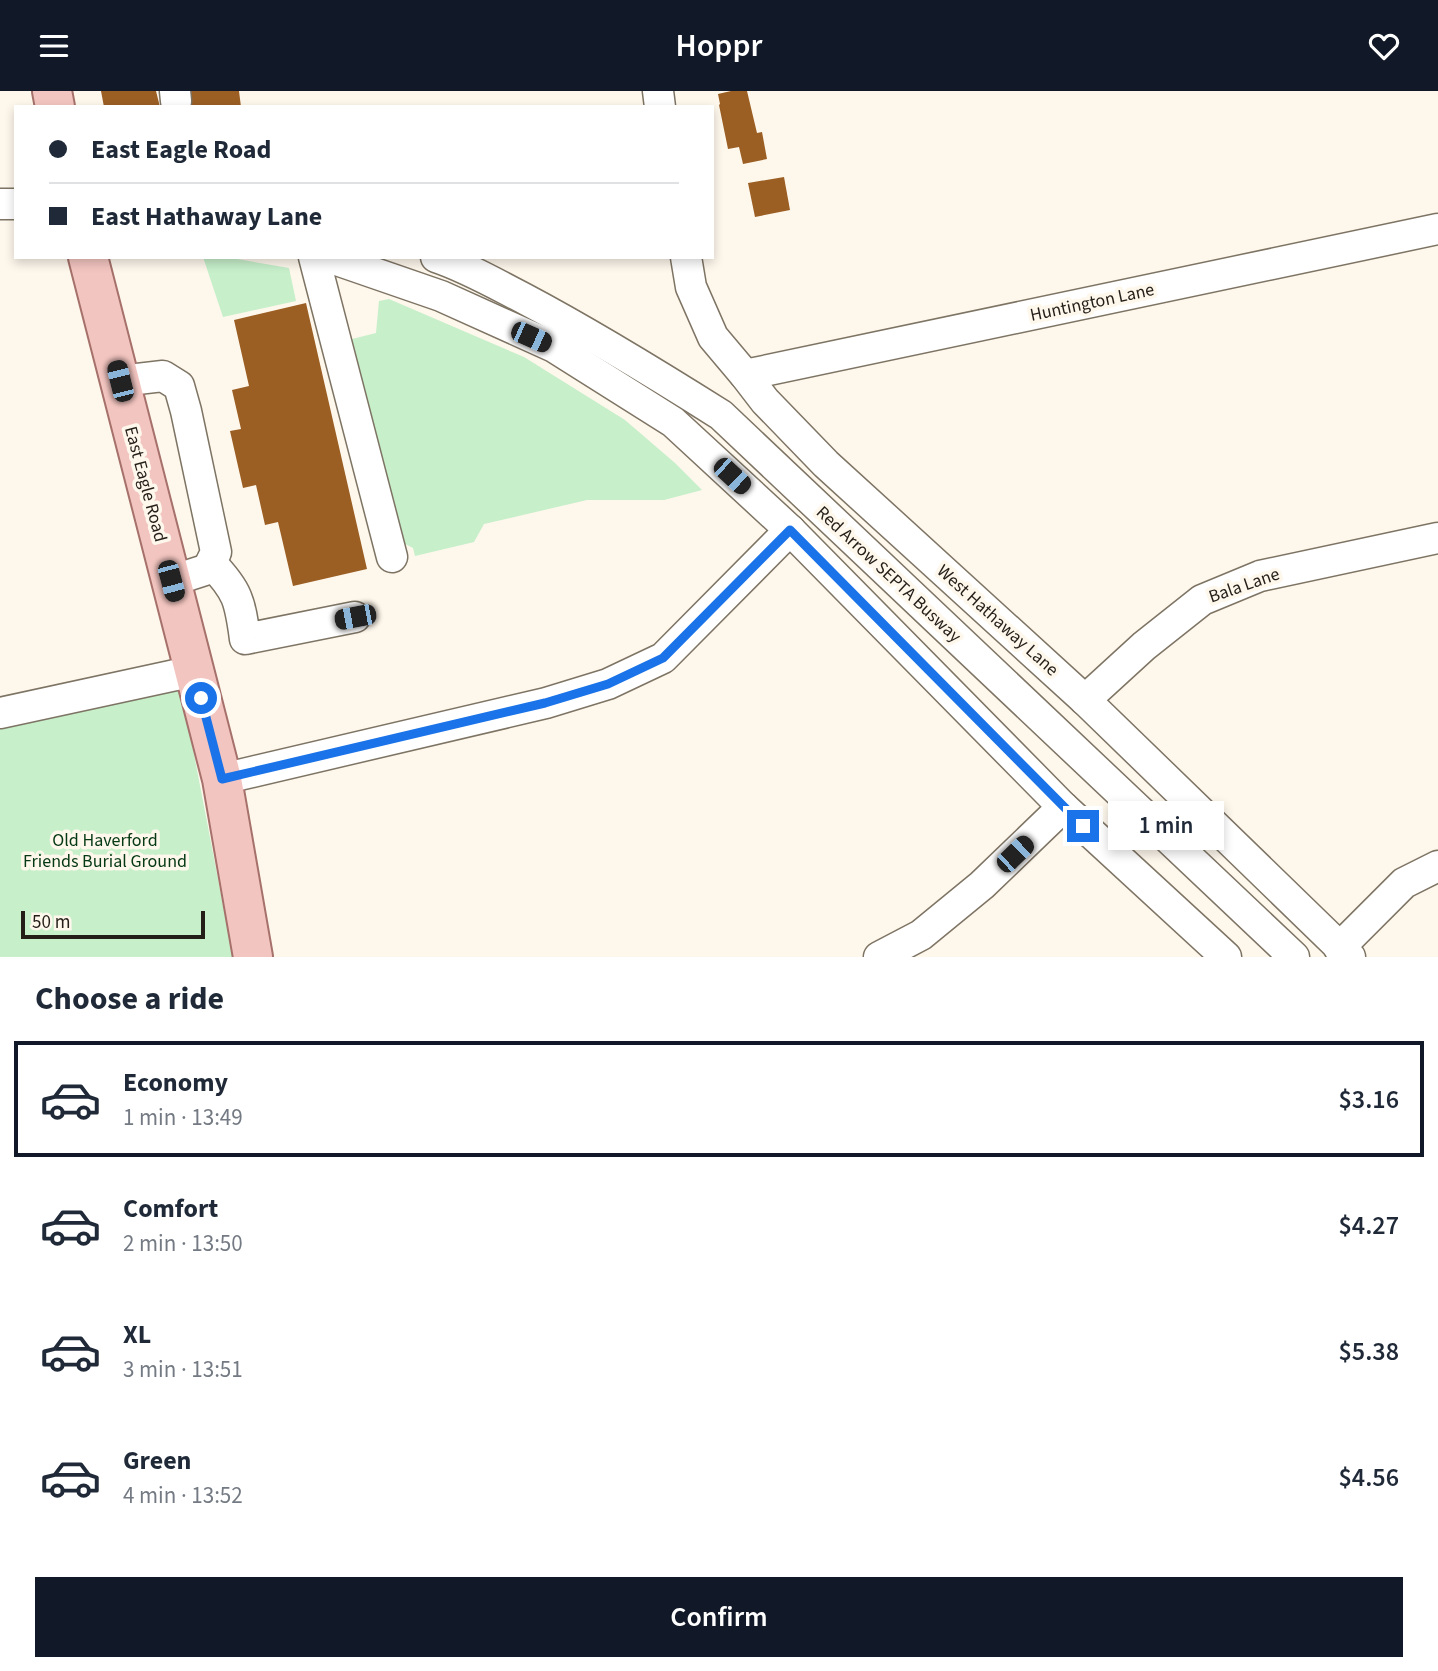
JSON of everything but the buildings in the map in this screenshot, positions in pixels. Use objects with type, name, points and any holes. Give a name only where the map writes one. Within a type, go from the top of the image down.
[{"type":"main road","name":"East Eagle Road","points":[[89,259],[222,779],[253,957]]},
{"type":"street","name":"Huntington Lane","points":[[745,375],[1438,229]]},
{"type":"street","points":[[315,259],[391,557]]},
{"type":"street","points":[[334,259],[441,296],[554,347],[673,422],[790,530],[1063,807],[1226,957]]},
{"type":"street","name":"Red Arrow SEPTA Busway","points":[[442,259],[460,265],[546,310],[639,363],[721,415],[1294,957]]},
{"type":"street","name":"West Hathaway Lane","points":[[686,259],[691,287],[713,337],[765,401],[826,464],[1085,700],[1344,952]]},
{"type":"street","points":[[120,381],[163,376],[179,386],[186,411],[216,552],[208,569],[171,581]]},
{"type":"street","points":[[222,779],[545,703],[608,684],[663,658],[790,530]]},
{"type":"street","name":"Bala Lane","points":[[1085,700],[1144,646],[1202,600],[1260,576],[1438,538]]},
{"type":"street","points":[[211,563],[237,595],[245,639],[355,617]]},
{"type":"street","points":[[0,713],[194,671]]},
{"type":"street","points":[[879,957],[921,936],[982,885],[1063,807]]},
{"type":"street","points":[[1344,952],[1405,883],[1438,866]]},
{"type":"green space","points":[[204,259],[237,259],[289,268],[296,301],[223,317]]},
{"type":"green space","points":[[389,299],[524,357],[625,420],[702,490],[664,500],[587,500],[484,524],[474,542],[415,556],[413,548],[393,538],[352,339],[376,333],[379,301]]},
{"type":"green space","name":"Old Haverford Friends Burial Ground","points":[[177,666],[233,957],[0,957],[0,701]]},
{"type":"route","points":[[201,698],[222,779],[545,703],[608,684],[663,658],[790,530],[1083,826]]}]
